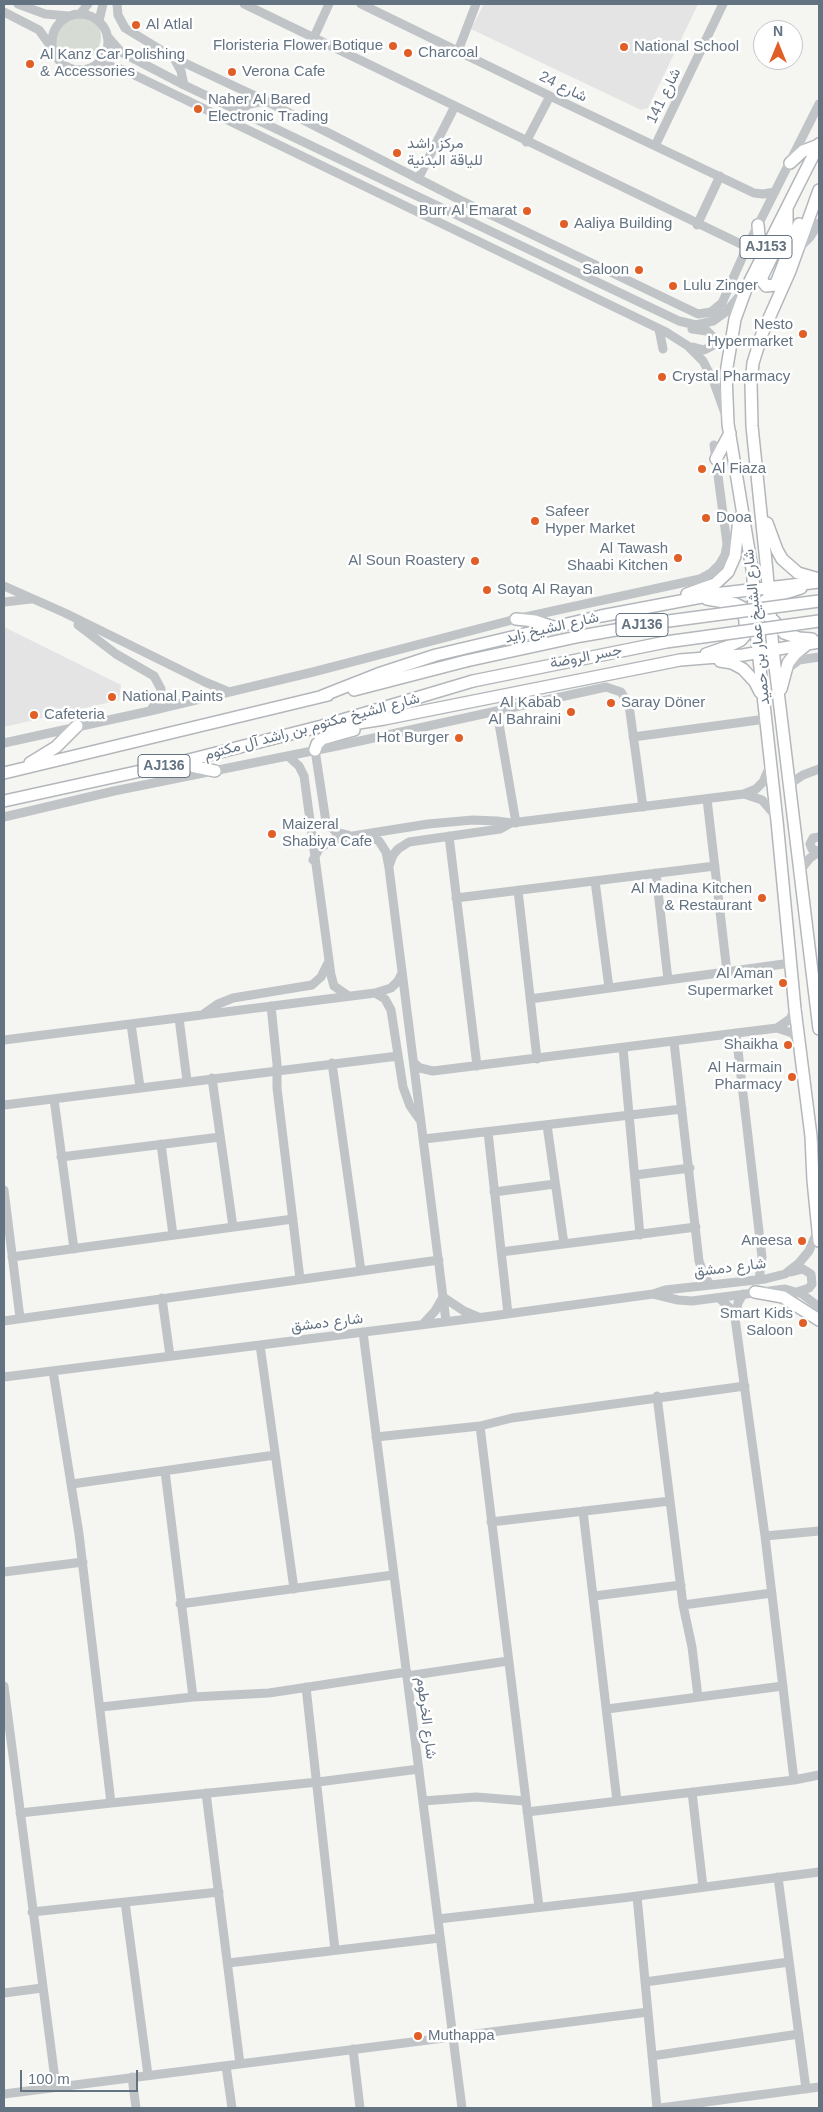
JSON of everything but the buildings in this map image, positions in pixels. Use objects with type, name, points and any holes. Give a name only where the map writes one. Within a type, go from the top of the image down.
[{"type":"main road","points":[[790,163],[803,151],[819,144]]},
{"type":"main road","name":"شارع الشيخ عمار بن حميد","points":[[819,144],[761,256],[746,290],[735,319],[726,373],[729,428],[752,574],[772,618],[773,650],[788,785],[819,1029]]},
{"type":"main road","name":"شارع الشيخ عمار بن حميد","points":[[819,190],[808,217],[799,248],[767,322],[753,363],[752,426],[760,507],[762,593],[755,618],[811,1136],[819,1235]]},
{"type":"main road","points":[[787,208],[787,226],[761,279],[766,286],[775,285],[797,228],[808,217]]},
{"type":"main road","points":[[758,225],[761,256]]},
{"type":"main road","points":[[716,459],[729,428]]},
{"type":"main road","points":[[650,606],[708,588],[722,579],[736,556],[740,504]]},
{"type":"main road","points":[[760,507],[782,559],[798,573],[816,582]]},
{"type":"main road","points":[[322,726],[365,723],[718,651],[741,640],[748,634],[762,593],[782,595],[816,582]]},
{"type":"main road","name":"شارع الشيخ زايد","points":[[322,696],[378,674],[436,655],[553,627],[650,606],[694,599],[762,593],[816,582]]},
{"type":"main road","points":[[782,595],[773,602],[772,618],[784,633],[816,641]]},
{"type":"main road","points":[[694,599],[716,600],[736,604],[755,618],[772,636]]},
{"type":"main road","name":"جسر الروضة","points":[[466,661],[581,636],[734,611],[819,601]]},
{"type":"main road","points":[[736,604],[745,619],[745,628],[741,640]]},
{"type":"main road","points":[[516,618],[535,621],[553,627]]},
{"type":"main road","name":"جسر الروضة","points":[[473,681],[666,642],[819,621]]},
{"type":"main road","points":[[680,660],[726,657],[816,641]]},
{"type":"main road","points":[[779,698],[785,668],[791,658],[816,641]]},
{"type":"main road","name":"شارع الشيخ مكتوم بن راشد آل مكتوم","points":[[4,773],[386,682],[466,661]]},
{"type":"main road","points":[[648,666],[721,661],[732,663],[743,669],[755,682],[764,700]]},
{"type":"main road","name":"شارع الشيخ مكتوم بن راشد آل مكتوم","points":[[4,801],[177,763],[322,726],[473,681]]},
{"type":"main road","points":[[315,750],[317,744],[322,739],[330,735],[463,704]]},
{"type":"main road","points":[[19,770],[52,751],[77,726]]},
{"type":"main road","points":[[177,763],[215,771]]},
{"type":"main road","points":[[756,1292],[783,1296],[819,1320]]},
{"type":"street","points":[[18,4],[45,14],[69,16],[87,14],[99,21],[107,36],[121,52],[184,85],[643,306],[687,324],[705,324],[720,317],[746,290]]},
{"type":"street","points":[[80,14],[88,4]]},
{"type":"street","points":[[99,21],[103,4]]},
{"type":"street","points":[[118,4],[121,21],[130,32],[174,58],[266,101],[460,200],[698,314],[711,312],[722,303],[758,225],[819,104]]},
{"type":"street","points":[[244,4],[747,248]]},
{"type":"street","points":[[314,37],[329,4]]},
{"type":"street","name":"شارع 24","points":[[361,4],[754,193],[775,192]]},
{"type":"street","points":[[455,49],[476,4]]},
{"type":"street","name":"شارع 141","points":[[655,146],[723,4]]},
{"type":"street","points":[[6,14],[39,30],[59,60],[65,65],[81,70],[94,66],[110,66],[124,70],[659,329],[696,352],[709,370],[729,428]]},
{"type":"street","points":[[52,48],[52,40],[57,26],[69,16]]},
{"type":"street","points":[[94,66],[104,56],[108,43],[107,36]]},
{"type":"street","points":[[174,58],[181,71],[184,85]]},
{"type":"street","points":[[526,142],[550,96]]},
{"type":"street","points":[[236,110],[250,104],[266,101]]},
{"type":"street","points":[[418,179],[455,106]]},
{"type":"street","points":[[697,225],[720,176]]},
{"type":"street","name":"شارع 24","points":[[754,193],[766,209]]},
{"type":"street","points":[[460,200],[467,222]]},
{"type":"street","points":[[799,248],[810,237],[819,222]]},
{"type":"street","points":[[654,293],[664,314]]},
{"type":"street","points":[[643,306],[673,324],[707,331],[713,337],[712,346],[709,349],[704,350],[688,346]]},
{"type":"street","points":[[659,329],[663,349]]},
{"type":"street","points":[[4,743],[150,711],[313,672],[516,618],[688,582],[711,573],[725,555],[727,544],[714,445]]},
{"type":"street","points":[[4,586],[65,613],[205,682],[230,692]]},
{"type":"street","points":[[4,602],[31,599]]},
{"type":"street","points":[[58,611],[91,633],[116,654],[154,676],[159,682],[160,697],[150,711]]},
{"type":"street","points":[[783,682],[788,668],[795,661],[819,656]]},
{"type":"street","points":[[4,818],[114,791],[497,712],[606,687],[621,692],[629,705],[643,807]]},
{"type":"street","points":[[497,712],[514,823]]},
{"type":"street","points":[[633,737],[766,719]]},
{"type":"street","points":[[315,750],[326,822],[336,832],[350,836]]},
{"type":"street","points":[[288,756],[299,766],[304,776],[313,860],[328,960],[334,986],[348,995]]},
{"type":"street","points":[[313,860],[318,849],[328,841],[362,834],[450,822],[492,820],[514,823],[744,794],[756,789],[763,782],[768,773],[770,761]]},
{"type":"street","points":[[788,785],[803,775],[819,769]]},
{"type":"street","points":[[744,794],[756,797],[767,804],[777,821]]},
{"type":"street","points":[[707,799],[728,972]]},
{"type":"street","points":[[389,868],[393,855],[403,845],[416,840],[500,830],[514,823]]},
{"type":"street","points":[[362,834],[374,838],[383,846],[389,868],[446,1322]]},
{"type":"street","points":[[449,836],[477,1066]]},
{"type":"street","points":[[819,837],[813,838],[810,844],[814,851],[819,852]]},
{"type":"street","points":[[799,872],[810,858],[819,852]]},
{"type":"street","points":[[456,898],[715,866]]},
{"type":"street","points":[[656,873],[668,980]]},
{"type":"street","points":[[594,881],[609,988]]},
{"type":"street","points":[[518,890],[537,1059]]},
{"type":"street","points":[[205,1013],[218,1004],[233,998],[312,985],[322,977],[328,960]]},
{"type":"street","points":[[530,999],[791,963]]},
{"type":"street","points":[[4,1040],[205,1013],[375,993],[391,988],[398,981],[402,973]]},
{"type":"street","points":[[375,993],[385,1000],[391,1010],[406,1096],[422,1122]]},
{"type":"street","points":[[271,1006],[277,1084],[300,1279]]},
{"type":"street","points":[[777,1028],[790,1018],[796,1009]]},
{"type":"street","points":[[179,1018],[188,1081]]},
{"type":"street","points":[[131,1024],[140,1087]]},
{"type":"street","points":[[414,1063],[420,1068],[433,1071],[777,1028],[792,1033],[800,1042]]},
{"type":"street","points":[[736,1033],[751,1153],[762,1268],[759,1280]]},
{"type":"street","points":[[674,1042],[701,1267],[710,1285]]},
{"type":"street","points":[[623,1048],[640,1234]]},
{"type":"street","points":[[4,1105],[398,1056]]},
{"type":"street","points":[[332,1064],[361,1271]]},
{"type":"street","points":[[416,1085],[423,1076],[433,1071]]},
{"type":"street","points":[[212,1078],[233,1227]]},
{"type":"street","points":[[54,1099],[74,1249]]},
{"type":"street","points":[[424,1140],[682,1109]]},
{"type":"street","points":[[547,1125],[564,1244]]},
{"type":"street","points":[[488,1132],[508,1314]]},
{"type":"street","points":[[811,1136],[817,1148],[819,1164]]},
{"type":"street","points":[[62,1157],[220,1137]]},
{"type":"street","points":[[161,1144],[173,1235]]},
{"type":"street","points":[[635,1175],[690,1168]]},
{"type":"street","points":[[494,1192],[555,1184]]},
{"type":"street","points":[[4,1190],[20,1318]]},
{"type":"street","points":[[12,1257],[293,1219]]},
{"type":"street","points":[[501,1252],[696,1228]]},
{"type":"street","name":"شارع دمشق","points":[[4,1377],[508,1314],[653,1294],[665,1290],[759,1280],[784,1274],[804,1257],[819,1235]]},
{"type":"street","points":[[4,1321],[439,1260]]},
{"type":"street","points":[[784,1274],[803,1269],[811,1274],[812,1284],[809,1288],[797,1292]]},
{"type":"street","name":"شارع دمشق","points":[[653,1294],[685,1301],[785,1289],[797,1292],[819,1307]]},
{"type":"street","points":[[735,1318],[738,1303],[743,1294]]},
{"type":"street","points":[[443,1297],[464,1311],[479,1317]]},
{"type":"street","points":[[423,1324],[443,1297]]},
{"type":"street","points":[[162,1298],[170,1356]]},
{"type":"street","points":[[719,1298],[730,1308],[735,1318],[765,1536],[794,1780]]},
{"type":"street","name":"شارع الخرطوم","points":[[363,1332],[462,2108]]},
{"type":"street","points":[[260,1345],[294,1589]]},
{"type":"street","points":[[53,1371],[83,1562],[111,1802]]},
{"type":"street","points":[[376,1437],[480,1426],[512,1418],[657,1396],[745,1386]]},
{"type":"street","points":[[657,1396],[680,1585],[692,1647],[698,1697]]},
{"type":"street","points":[[480,1426],[539,1907]]},
{"type":"street","points":[[72,1484],[275,1455]]},
{"type":"street","points":[[165,1471],[193,1697]]},
{"type":"street","points":[[491,1522],[670,1501]]},
{"type":"street","points":[[583,1512],[617,1801]]},
{"type":"street","points":[[765,1536],[819,1531]]},
{"type":"street","points":[[4,1572],[83,1562]]},
{"type":"street","points":[[180,1604],[394,1575]]},
{"type":"street","points":[[594,1596],[680,1585]]},
{"type":"street","points":[[683,1605],[772,1593]]},
{"type":"street","points":[[101,1707],[193,1697],[269,1693],[508,1661]]},
{"type":"street","points":[[607,1709],[783,1686]]},
{"type":"street","points":[[306,1687],[318,1782],[335,1950]]},
{"type":"street","points":[[4,1688],[56,2087]]},
{"type":"street","points":[[20,1813],[111,1802],[318,1782],[419,1769]]},
{"type":"street","points":[[527,1812],[794,1780],[819,1774]]},
{"type":"street","points":[[692,1792],[703,1887]]},
{"type":"street","points":[[206,1793],[240,2064]]},
{"type":"street","points":[[423,1801],[476,1798],[526,1801]]},
{"type":"street","points":[[438,1919],[637,1896],[819,1872]]},
{"type":"street","points":[[778,1877],[806,2089]]},
{"type":"street","points":[[32,1912],[219,1892]]},
{"type":"street","points":[[637,1896],[658,2108],[819,2087]]},
{"type":"street","points":[[125,1902],[148,2075]]},
{"type":"street","points":[[228,1963],[440,1938]]},
{"type":"street","points":[[645,1982],[789,1962]]},
{"type":"street","points":[[4,1993],[42,1988]]},
{"type":"street","points":[[4,2094],[648,2012]]},
{"type":"street","points":[[652,2056],[798,2034]]},
{"type":"street","points":[[353,2049],[360,2108]]},
{"type":"street","points":[[226,2066],[232,2108]]},
{"type":"street","points":[[132,2077],[136,2108]]},
{"type":"shaded area","points":[[484,4],[698,4],[648,108],[641,110],[471,29]]},
{"type":"shaded area","points":[[78,14],[91,18],[97,24],[101,37],[97,50],[91,56],[78,60],[65,56],[59,50],[55,37],[59,24],[65,18]]},
{"type":"shaded area","points":[[4,627],[121,685],[119,700],[4,727]]},
{"type":"place","name":"Al Atlal","points":[[136,25]]},
{"type":"place","name":"Floristeria Flower Botique","points":[[393,46]]},
{"type":"place","name":"National School","points":[[624,47]]},
{"type":"place","name":"Charcoal","points":[[408,53]]},
{"type":"place","name":"Al Kanz Car Polishing & Accessories","points":[[30,64]]},
{"type":"place","name":"Verona Cafe","points":[[232,72]]},
{"type":"place","name":"Naher Al Bared Electronic Trading","points":[[198,109]]},
{"type":"place","name":"مركز راشد للياقة البدنية","points":[[397,153]]},
{"type":"place","name":"Burr Al Emarat","points":[[527,211]]},
{"type":"place","name":"Aaliya Building","points":[[564,224]]},
{"type":"place","name":"Saloon","points":[[639,270]]},
{"type":"place","name":"Lulu Zinger","points":[[673,286]]},
{"type":"place","name":"Nesto Hypermarket","points":[[803,334]]},
{"type":"place","name":"Crystal Pharmacy","points":[[662,377]]},
{"type":"place","name":"Al Fiaza","points":[[702,469]]},
{"type":"place","name":"Dooa","points":[[706,518]]},
{"type":"place","name":"Safeer Hyper Market","points":[[535,521]]},
{"type":"place","name":"Al Tawash Shaabi Kitchen","points":[[678,558]]},
{"type":"place","name":"Al Soun Roastery","points":[[475,561]]},
{"type":"place","name":"Sotq Al Rayan","points":[[487,590]]},
{"type":"place","name":"National Paints","points":[[112,697]]},
{"type":"place","name":"Saray Döner","points":[[611,703]]},
{"type":"place","name":"Al Kabab Al Bahraini","points":[[571,712]]},
{"type":"place","name":"Cafeteria","points":[[34,715]]},
{"type":"place","name":"Hot Burger","points":[[459,738]]},
{"type":"place","name":"Maizeral Shabiya Cafe","points":[[272,834]]},
{"type":"place","name":"Al Madina Kitchen & Restaurant","points":[[762,898]]},
{"type":"place","name":"Al Aman Supermarket","points":[[783,983]]},
{"type":"place","name":"Shaikha","points":[[788,1045]]},
{"type":"place","name":"Al Harmain Pharmacy","points":[[792,1077]]},
{"type":"place","name":"Aneesa","points":[[802,1241]]},
{"type":"place","name":"Smart Kids Saloon","points":[[803,1323]]},
{"type":"place","name":"Muthappa","points":[[418,2036]]}]
